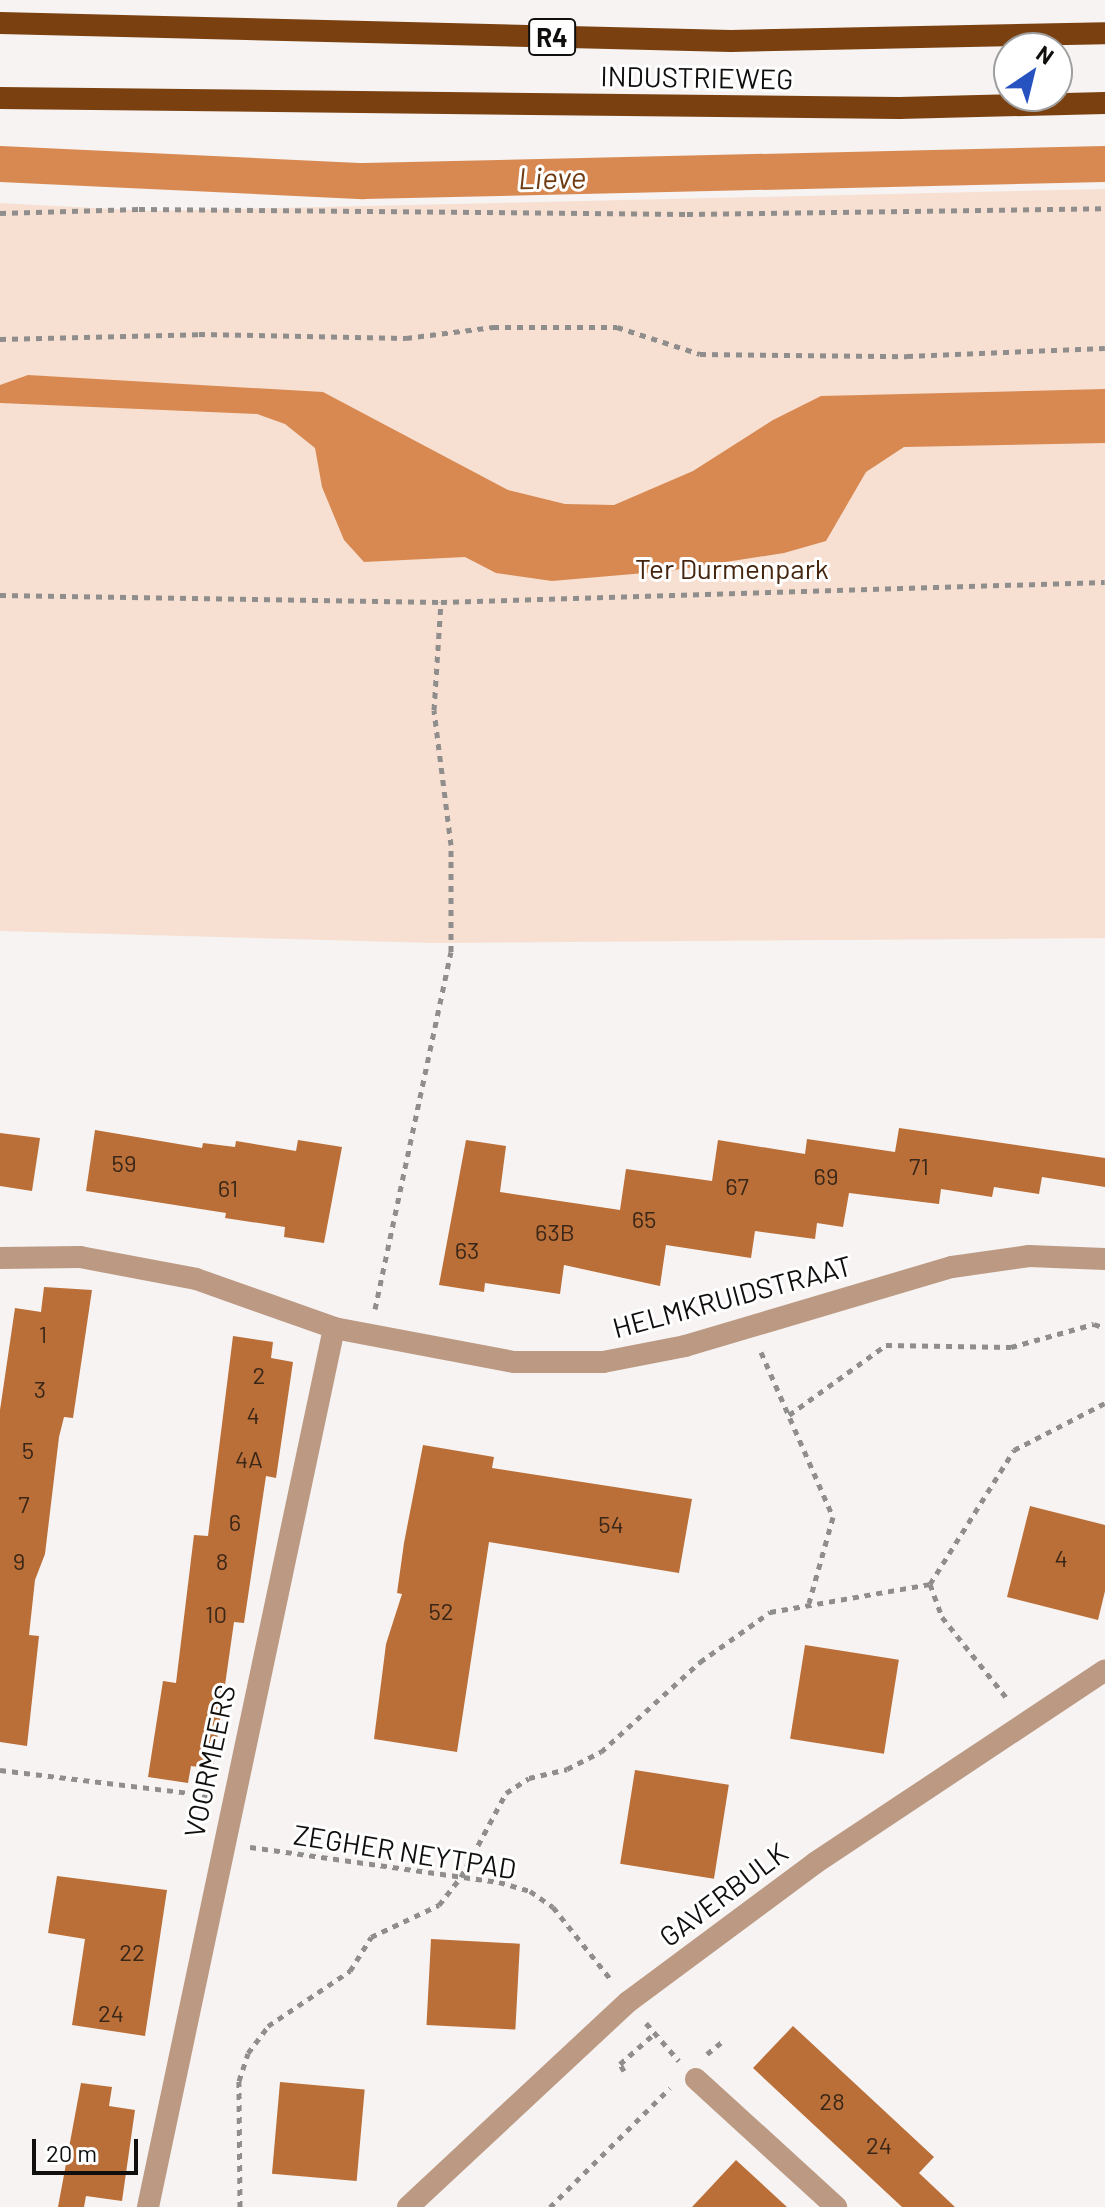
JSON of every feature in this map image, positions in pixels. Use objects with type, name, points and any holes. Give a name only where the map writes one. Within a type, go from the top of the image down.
[{"type":"highway","name":"INDUSTRIEWEG","points":[[0,23],[731,41],[1105,33]]},
{"type":"highway","name":"INDUSTRIEWEG","points":[[0,98],[899,108],[1105,103]]},
{"type":"street","name":"HELMKRUIDSTRAAT","points":[[0,1258],[80,1257],[196,1279],[334,1328],[514,1362],[603,1362],[750,1325],[952,1267],[1029,1256],[1105,1259]]},
{"type":"street","name":"VOORMEERS","points":[[148,2207],[222,1843],[334,1328]]},
{"type":"street","name":"GAVERBULK","points":[[408,2207],[628,2002],[815,1863],[1024,1720],[1105,1670]]},
{"type":"street","points":[[692,2074],[836,2207]]},
{"type":"path","points":[[0,213],[139,209],[687,214],[1105,208]]},
{"type":"path","points":[[0,339],[199,334],[406,338],[493,327],[617,327],[700,354],[907,356],[1105,348]]},
{"type":"path","points":[[0,595],[441,602],[1105,582]]},
{"type":"path","points":[[369,1337],[451,952],[451,845],[434,710],[441,602]]},
{"type":"path","points":[[789,1415],[886,1345],[1011,1347],[1094,1324],[1105,1328]]},
{"type":"path","points":[[750,1325],[833,1517],[808,1604]]},
{"type":"path","points":[[240,2207],[239,2081],[248,2053],[268,2026],[350,1971],[371,1937],[439,1905],[461,1877],[506,1793],[529,1778],[567,1769],[601,1752],[700,1662],[770,1612],[930,1584],[1014,1450],[1105,1403]]},
{"type":"path","points":[[930,1584],[942,1617],[1024,1720]]},
{"type":"path","points":[[0,1770],[233,1797]]},
{"type":"path","name":"ZEGHER NEYTPAD","points":[[222,1843],[461,1877],[530,1891],[553,1907],[654,2034],[692,2074]]},
{"type":"path","points":[[624,2071],[620,2064],[654,2034]]},
{"type":"path","points":[[550,2207],[692,2074]]},
{"type":"green space","name":"Ter Durmenpark","points":[[1105,189],[1105,938],[433,943],[0,931],[0,203],[150,211]]},
{"type":"shaded area","points":[[28,375],[323,392],[508,490],[565,504],[614,505],[693,471],[773,420],[821,396],[1105,389],[1105,443],[904,447],[866,472],[826,541],[784,553],[668,571],[552,581],[496,573],[465,557],[364,562],[344,540],[322,487],[315,448],[285,424],[257,414],[0,403],[0,385]]},
{"type":"building","points":[[899,1128],[1105,1158],[1105,1187],[1042,1177],[1039,1194],[994,1187],[992,1197],[941,1189],[939,1204],[849,1193],[843,1227],[817,1223],[815,1239],[755,1231],[751,1258],[666,1245],[660,1286],[564,1265],[560,1294],[485,1283],[484,1292],[439,1285],[466,1140],[506,1146],[500,1192],[620,1210],[626,1169],[712,1181],[718,1140],[805,1154],[807,1139],[895,1152]]},
{"type":"building","points":[[95,1130],[202,1148],[203,1143],[235,1147],[236,1141],[296,1151],[298,1140],[342,1147],[324,1243],[284,1237],[285,1227],[225,1218],[226,1213],[86,1191]]},
{"type":"building","points":[[0,1133],[40,1138],[32,1191],[0,1186]]},
{"type":"building","points":[[44,1287],[92,1290],[73,1418],[64,1417],[59,1437],[45,1554],[35,1580],[29,1635],[39,1636],[27,1746],[0,1742],[0,1410],[15,1308],[41,1312]]},
{"type":"building","points":[[233,1336],[273,1342],[271,1358],[293,1362],[276,1478],[266,1476],[244,1623],[234,1622],[213,1769],[191,1766],[188,1783],[148,1777],[163,1681],[176,1683],[194,1535],[208,1536]]},
{"type":"building","points":[[423,1445],[494,1457],[492,1468],[692,1499],[679,1573],[489,1542],[457,1752],[374,1739],[386,1644],[402,1594],[397,1593],[404,1543]]},
{"type":"building","points":[[1030,1506],[1105,1525],[1105,1591],[1098,1620],[1007,1597]]},
{"type":"building","points":[[805,1645],[899,1660],[884,1754],[790,1739]]},
{"type":"building","points":[[635,1770],[729,1785],[714,1879],[620,1864]]},
{"type":"building","points":[[57,1876],[167,1890],[145,2036],[72,2025],[85,1939],[48,1933]]},
{"type":"building","points":[[431,1939],[520,1944],[515,2030],[426,2025]]},
{"type":"building","points":[[793,2026],[934,2157],[919,2173],[955,2207],[902,2207],[753,2068]]},
{"type":"building","points":[[280,2082],[365,2089],[357,2181],[272,2174]]},
{"type":"building","points":[[81,2083],[112,2087],[109,2106],[135,2110],[122,2201],[86,2196],[84,2207],[58,2207]]},
{"type":"building","points":[[736,2160],[787,2207],[692,2207]]},
{"type":"waterway","name":"Lieve","points":[[0,164],[364,181],[1105,164]]}]
